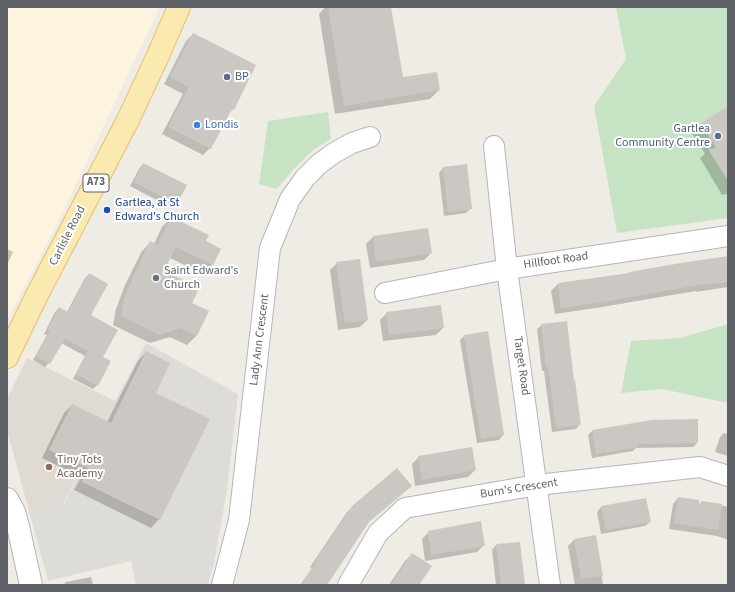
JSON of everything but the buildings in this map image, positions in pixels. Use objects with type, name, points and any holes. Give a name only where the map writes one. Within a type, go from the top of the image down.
[{"type":"main road","name":"Carlisle Road","points":[[7,357],[37,295],[128,120],[179,7]]},
{"type":"street","name":"Lady Ann Crescent","points":[[222,585],[239,520],[270,248],[290,199],[305,178],[319,164],[334,153],[370,137]]},
{"type":"street","name":"Target Road","points":[[494,146],[507,268],[550,585]]},
{"type":"street","name":"Hillfoot Road","points":[[385,293],[507,268],[728,236]]},
{"type":"street","name":"Burn's Crescent","points":[[348,585],[378,533],[405,508],[537,485],[700,467],[728,476]]},
{"type":"street","points":[[7,499],[14,512],[18,526],[31,585]]},
{"type":"shaded area","points":[[7,7],[159,7],[60,218],[7,320]]},
{"type":"shaded area","points":[[146,343],[238,394],[227,490],[214,563],[208,585],[136,585],[131,561],[48,581],[29,511],[64,504],[115,401]]},
{"type":"shaded area","name":"Tiny Tots Academy","points":[[27,358],[115,401],[63,504],[29,511],[7,430],[7,399]]},
{"type":"green space","points":[[616,7],[728,7],[728,218],[617,233],[594,106],[626,59]]},
{"type":"green space","points":[[328,112],[331,139],[313,150],[277,189],[259,184],[268,121]]},
{"type":"green space","points":[[728,324],[728,403],[662,389],[621,393],[631,341],[680,338]]},
{"type":"place","name":"BP","points":[[227,77]]},
{"type":"place","name":"Londis","points":[[197,125]]},
{"type":"place","name":"Gartlea Community Centre","points":[[718,136]]},
{"type":"place","name":"Gartlea, at St Edward's Church","points":[[107,210]]},
{"type":"place","name":"Saint Edward's Church","points":[[156,278]]},
{"type":"place","name":"Tiny Tots Academy","points":[[49,467]]}]
